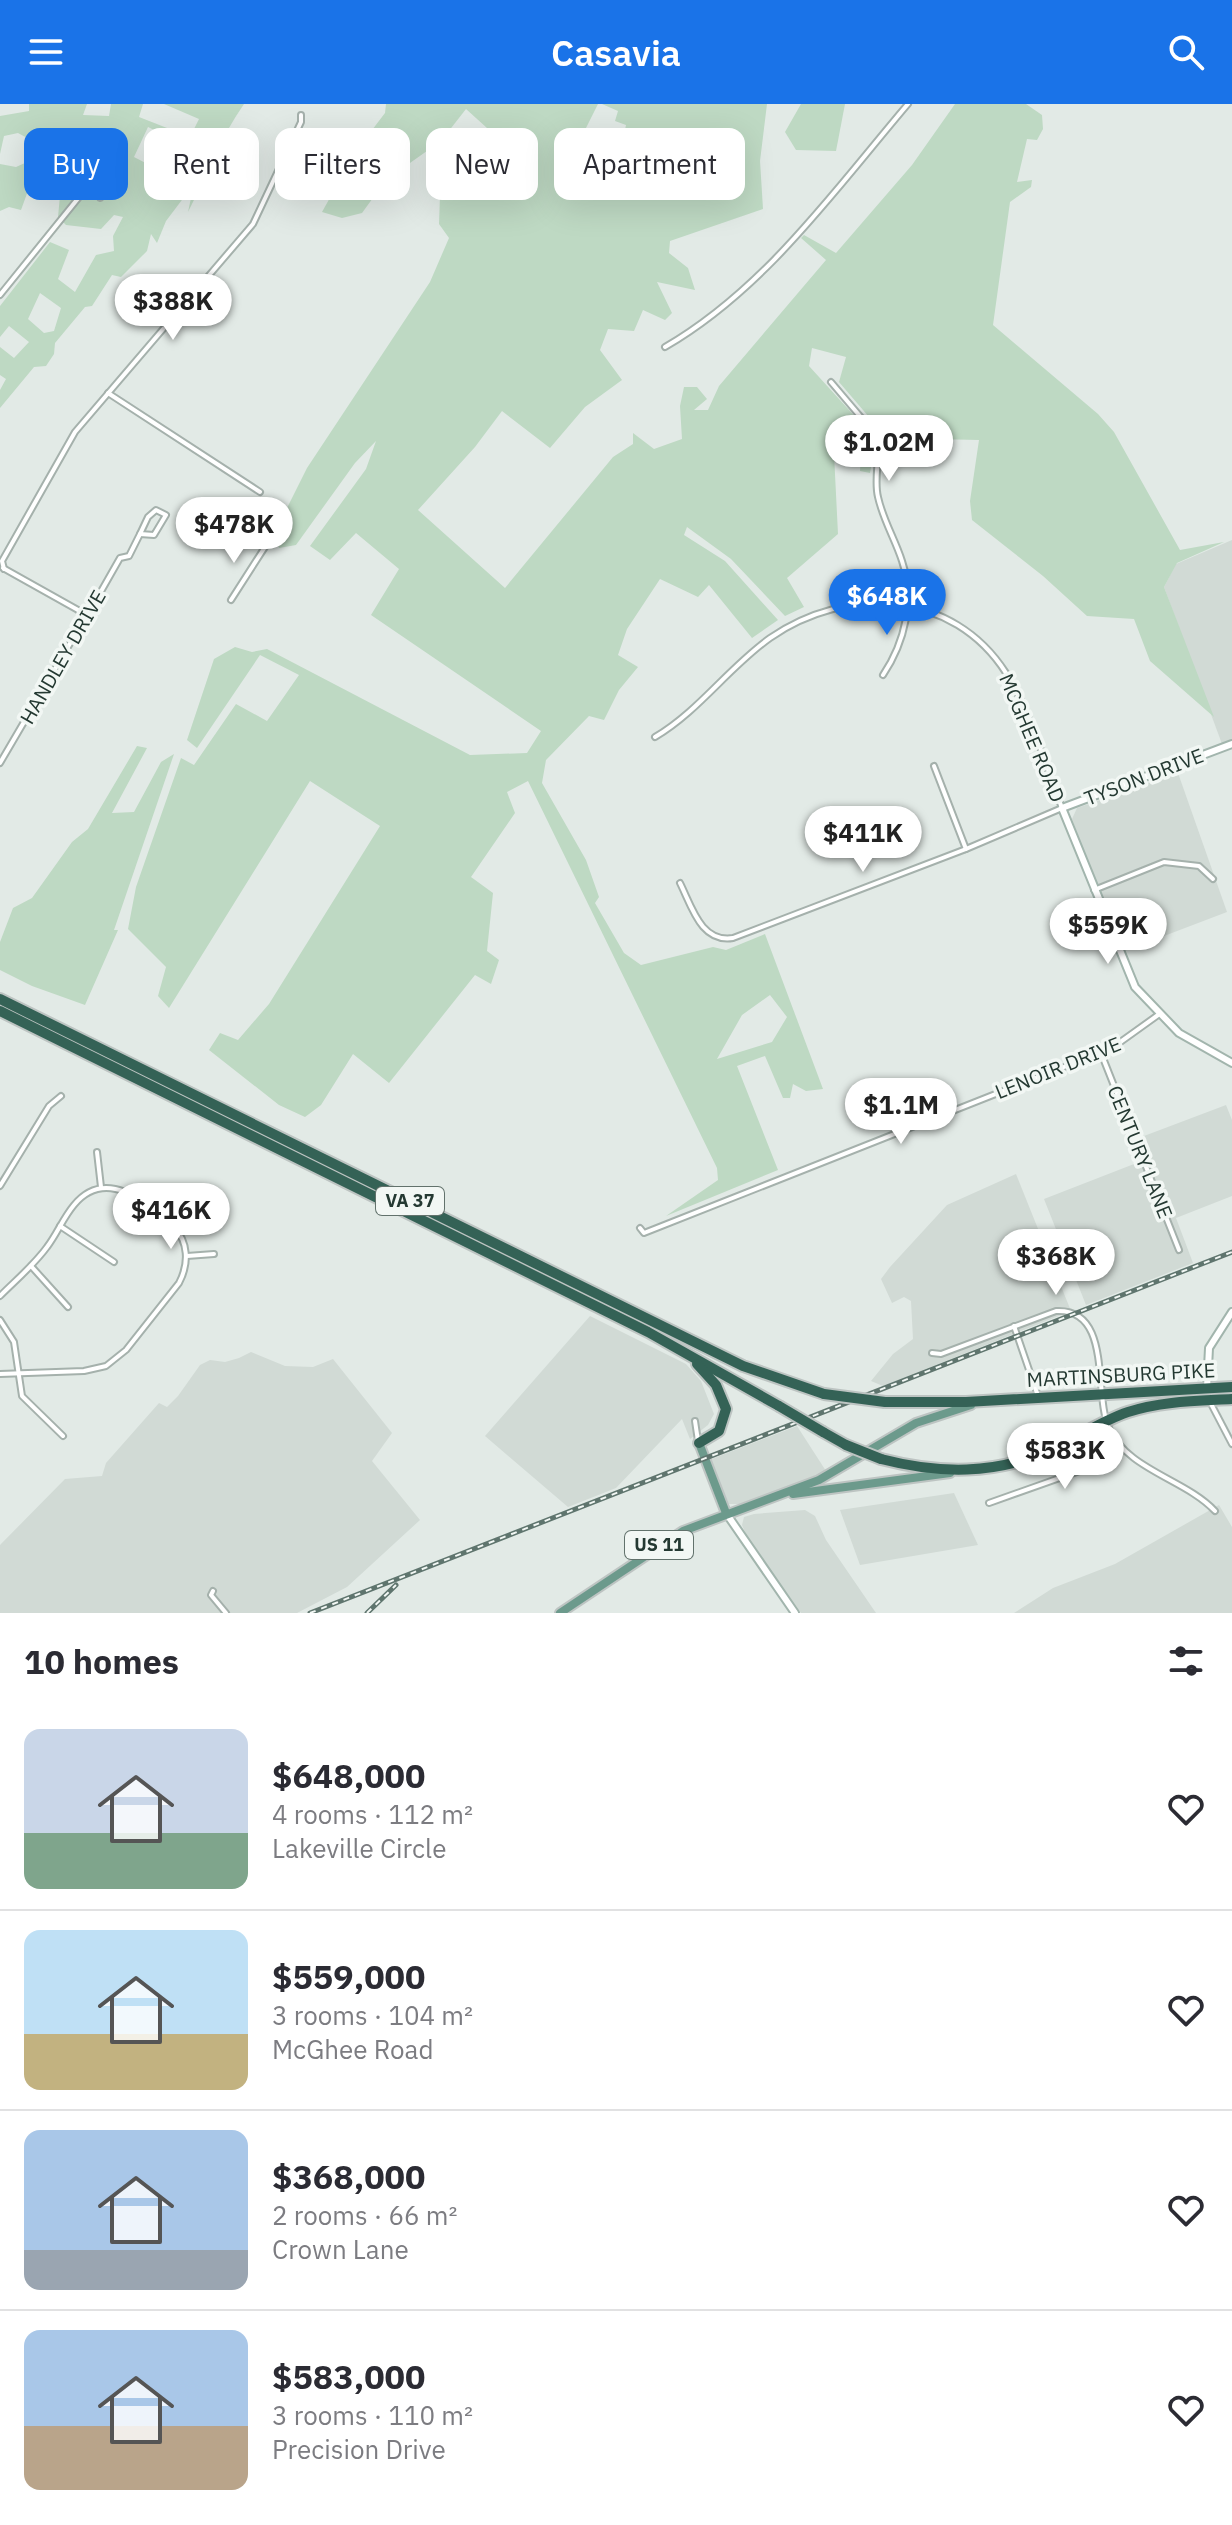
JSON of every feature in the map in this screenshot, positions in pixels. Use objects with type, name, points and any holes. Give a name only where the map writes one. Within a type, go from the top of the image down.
[{"type":"highway","name":"VA 37","points":[[0,999],[743,1366],[824,1394],[885,1402],[1012,1399]]},
{"type":"highway","name":"VA 37","points":[[0,1011],[574,1294],[846,1445],[881,1459],[934,1470],[994,1468]]},
{"type":"highway","points":[[574,1294],[686,1356],[710,1377],[724,1400],[726,1415],[716,1434],[699,1443]]},
{"type":"highway","name":"MARTINSBURG PIKE","points":[[994,1468],[1039,1455],[1106,1421],[1158,1404],[1232,1387]]},
{"type":"highway","name":"MARTINSBURG PIKE","points":[[1012,1399],[1100,1394],[1208,1394],[1232,1399]]},
{"type":"main road","name":"US 11","points":[[560,1613],[670,1538],[726,1513],[829,1475],[928,1418],[962,1407],[1012,1399]]},
{"type":"main road","points":[[699,1443],[726,1513]]},
{"type":"main road","name":"US 11","points":[[769,1498],[898,1478],[994,1468]]},
{"type":"street","points":[[665,347],[713,316],[773,261],[908,104]]},
{"type":"street","points":[[83,617],[78,610],[2,568],[2,561],[68,442],[253,224],[301,122],[301,115]]},
{"type":"street","points":[[0,295],[77,200]]},
{"type":"street","points":[[831,382],[876,435],[874,477],[878,500],[903,563],[908,605],[901,639],[883,675]]},
{"type":"street","points":[[108,393],[260,492]]},
{"type":"street","points":[[164,511],[166,517],[154,535],[140,534],[151,514],[164,511]]},
{"type":"street","name":"HANDLEY DRIVE","points":[[0,763],[83,617],[91,609],[120,558],[129,556],[140,534]]},
{"type":"street","points":[[231,600],[265,547]]},
{"type":"street","name":"MCGHEE ROAD","points":[[655,737],[684,718],[755,649],[803,619],[846,604],[882,601],[938,614],[966,630],[997,660],[1013,685],[1129,977],[1158,1015],[1200,1047],[1232,1063]]},
{"type":"street","name":"TYSON DRIVE","points":[[680,883],[703,928],[715,937],[727,939],[1232,744]]},
{"type":"street","points":[[934,766],[966,849]]},
{"type":"street","points":[[1094,890],[1164,862],[1203,867],[1213,879]]},
{"type":"street","name":"LENOIR DRIVE","points":[[640,1228],[644,1233],[1101,1053],[1123,1043],[1158,1015]]},
{"type":"street","name":"CENTURY LANE","points":[[1101,1053],[1179,1250]]},
{"type":"street","points":[[0,1186],[49,1106],[61,1096]]},
{"type":"street","points":[[97,1152],[101,1187]]},
{"type":"street","points":[[0,1296],[31,1266],[81,1198],[101,1187],[125,1190],[145,1203],[178,1231],[187,1256],[179,1283],[113,1362],[84,1371],[0,1374]]},
{"type":"street","points":[[60,1226],[114,1262]]},
{"type":"street","points":[[187,1256],[214,1254]]},
{"type":"street","points":[[31,1266],[68,1307]]},
{"type":"street","points":[[932,1353],[941,1354],[1056,1311],[1080,1319],[1096,1339],[1100,1394],[1106,1421],[1120,1448],[1215,1511]]},
{"type":"street","points":[[1232,1312],[1208,1350],[1208,1394],[1232,1444]]},
{"type":"street","points":[[0,1320],[14,1342],[20,1390],[28,1404],[63,1436]]},
{"type":"street","points":[[1014,1326],[1038,1397]]},
{"type":"street","points":[[695,1421],[699,1443]]},
{"type":"street","points":[[989,1503],[1102,1463],[1120,1448]]},
{"type":"street","points":[[726,1513],[795,1613]]},
{"type":"street","points":[[213,1591],[211,1595],[226,1613]]},
{"type":"shaded area","points":[[1232,540],[1232,740],[1222,744],[1164,587],[1176,564]]},
{"type":"shaded area","points":[[1178,773],[1227,912],[1122,952],[1072,819],[1077,808]]},
{"type":"shaded area","points":[[1226,1105],[1232,1120],[1232,1196],[1176,1218],[1193,1263],[1086,1305],[1044,1199],[1152,1157],[1144,1136]]},
{"type":"shaded area","points":[[1016,1174],[1071,1311],[883,1386],[871,1381],[893,1354],[913,1339],[911,1301],[904,1297],[892,1303],[881,1279],[947,1205]]},
{"type":"shaded area","points":[[590,1316],[686,1364],[701,1381],[714,1414],[708,1425],[690,1439],[682,1419],[616,1488],[568,1507],[485,1436]]},
{"type":"shaded area","points":[[251,1352],[285,1366],[313,1367],[333,1359],[392,1433],[372,1461],[420,1520],[347,1587],[297,1613],[0,1613],[0,1545],[65,1479],[102,1476],[106,1463],[159,1403],[167,1407],[178,1396],[200,1365],[210,1360],[225,1362]]},
{"type":"shaded area","points":[[797,1426],[826,1471],[806,1482],[740,1504],[729,1504],[709,1460]]},
{"type":"shaded area","points":[[954,1493],[978,1545],[860,1565],[840,1510]]},
{"type":"shaded area","points":[[1219,1505],[1232,1527],[1232,1613],[1014,1613],[1053,1588],[1115,1564]]},
{"type":"shaded area","points":[[805,1510],[815,1516],[826,1540],[876,1613],[801,1613],[747,1537],[742,1525],[744,1517],[754,1514]]},
{"type":"green space","points":[[29,104],[87,104],[83,115],[109,116],[111,104],[143,104],[139,117],[167,128],[144,128],[144,136],[134,157],[144,162],[144,200],[182,200],[166,221],[157,243],[151,234],[147,251],[121,277],[112,275],[92,306],[85,307],[55,343],[54,354],[46,366],[34,367],[0,408],[0,390],[6,379],[0,375],[0,347],[14,358],[29,342],[9,326],[0,337],[0,306],[50,242],[69,250],[58,279],[75,292],[96,255],[114,251],[113,236],[123,217],[114,215],[101,229],[66,225],[58,217],[60,200],[128,200],[128,128],[24,128],[24,136],[18,133],[4,136],[0,154],[0,116],[29,111]],"holes":[[[40,293],[61,308],[54,331],[44,333],[28,319]]]},
{"type":"green space","points":[[164,104],[244,104],[229,128],[194,128],[199,119]]},
{"type":"green space","points":[[386,104],[598,104],[586,128],[554,128],[554,200],[745,200],[745,128],[625,128],[626,125],[615,121],[618,111],[602,104],[767,104],[760,161],[763,209],[670,241],[669,253],[688,268],[695,290],[657,282],[672,313],[665,320],[643,310],[634,331],[608,329],[600,350],[622,380],[585,407],[550,448],[502,411],[475,447],[418,510],[505,588],[613,457],[633,444],[633,433],[654,449],[682,439],[680,406],[684,387],[697,387],[707,399],[694,410],[708,410],[719,386],[826,260],[801,238],[804,235],[836,253],[912,165],[955,104],[1026,104],[1042,115],[1043,129],[1037,140],[1027,139],[1017,182],[1032,180],[1031,187],[1010,202],[993,325],[1098,414],[1114,432],[1180,550],[1224,542],[1177,563],[1164,587],[1214,717],[1150,661],[1134,619],[1087,616],[1043,576],[972,520],[970,501],[979,440],[887,438],[839,382],[846,357],[812,348],[809,366],[870,433],[869,447],[874,451],[870,473],[860,471],[861,454],[834,454],[838,534],[787,578],[804,607],[785,616],[731,559],[687,527],[684,535],[725,561],[778,620],[752,638],[709,585],[698,597],[660,579],[627,629],[618,655],[638,667],[619,690],[604,720],[589,716],[546,760],[542,783],[586,860],[599,897],[595,903],[624,953],[641,965],[713,947],[726,950],[765,934],[823,1089],[806,1091],[793,1084],[790,1098],[783,1098],[765,1056],[737,1066],[778,1170],[666,1216],[718,1180],[717,1168],[528,781],[507,792],[515,813],[471,877],[493,893],[487,951],[499,960],[491,984],[475,975],[389,1083],[353,1054],[321,1105],[305,1117],[279,1105],[209,1050],[220,1033],[238,1040],[269,1004],[380,826],[310,781],[169,1008],[158,996],[166,967],[128,929],[136,887],[181,758],[194,765],[236,704],[267,721],[299,675],[260,655],[197,748],[187,740],[214,659],[235,647],[252,652],[267,649],[470,755],[527,753],[541,731],[371,615],[399,569],[356,533],[330,560],[310,546],[366,469],[376,441],[355,463],[296,545],[279,548],[275,532],[307,468],[430,282],[449,238],[439,224],[440,200],[538,200],[538,128],[487,128],[466,109],[451,128],[426,128],[426,152],[410,163],[410,128],[374,128],[385,113]],"holes":[[[770,995],[787,1017],[772,1042],[717,1059],[742,1015]]]},
{"type":"green space","points":[[801,104],[845,104],[836,151],[796,150],[785,132]]},
{"type":"green space","points":[[24,163],[25,200],[21,210],[9,207],[0,211],[0,164],[16,167]]},
{"type":"green space","points":[[329,200],[371,200],[362,213],[342,218],[322,212]]},
{"type":"green space","points":[[137,746],[147,748],[112,813],[134,812],[161,762],[174,754],[114,930],[118,930],[85,1005],[32,986],[0,970],[0,942],[13,908],[32,898],[72,842],[88,829]]},
{"type":"railway","points":[[310,1613],[1232,1252]]},
{"type":"railway","points":[[367,1613],[396,1585]]}]
